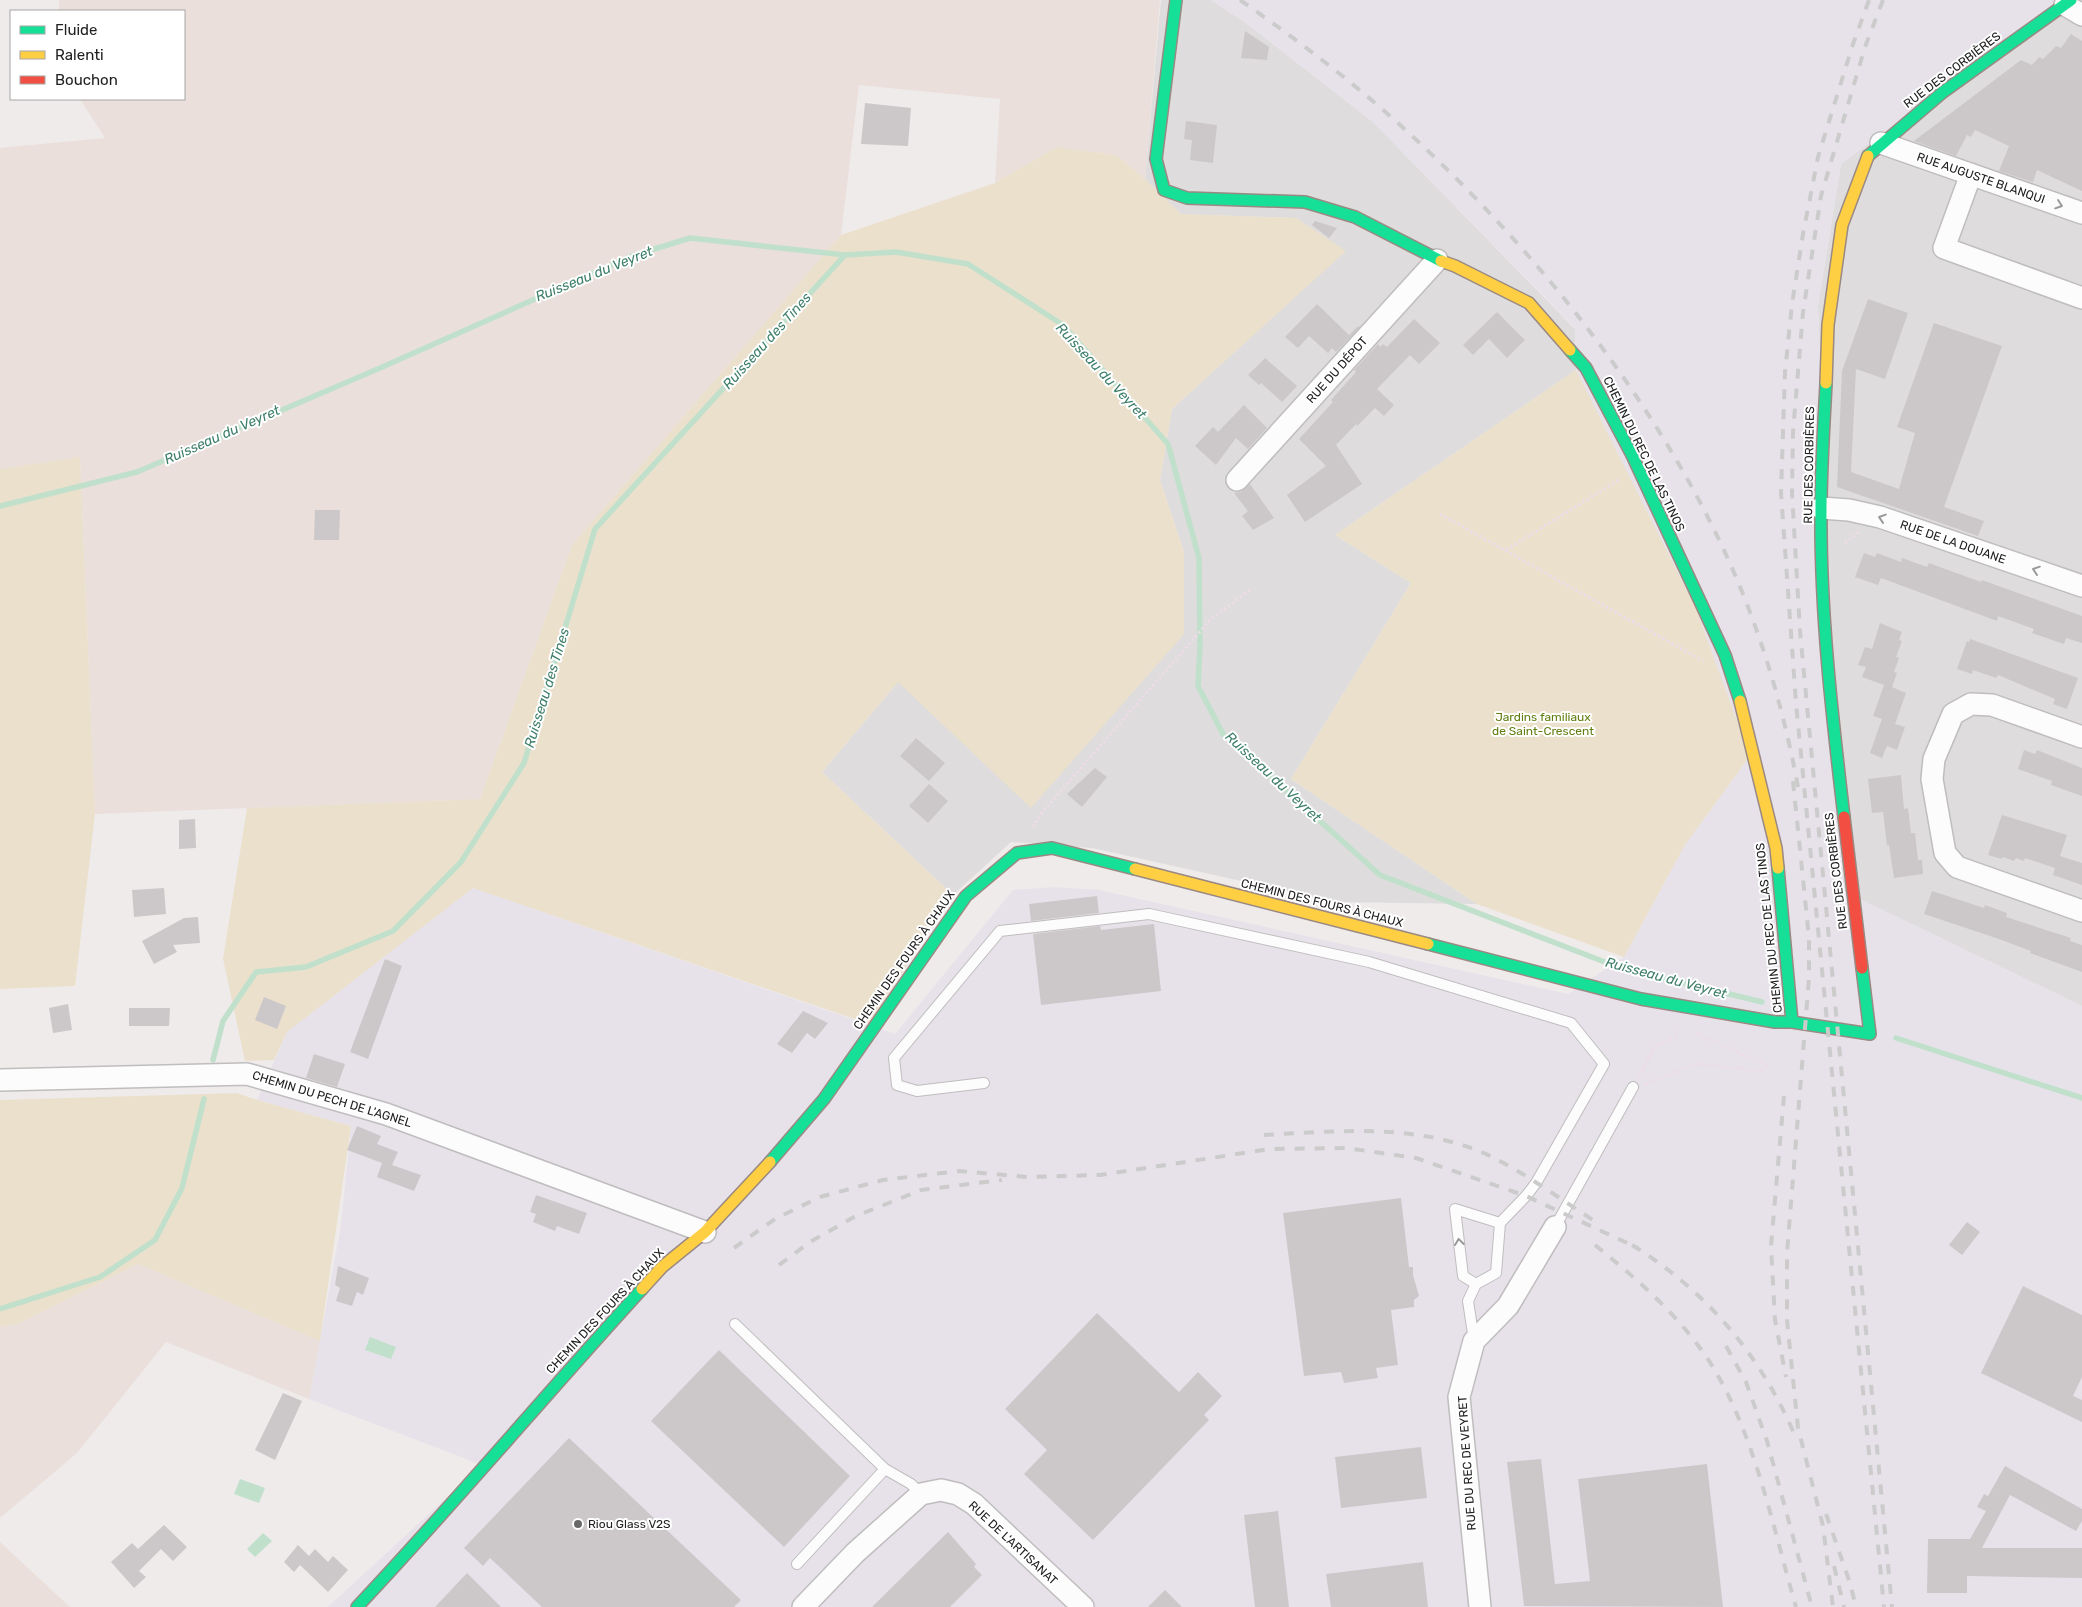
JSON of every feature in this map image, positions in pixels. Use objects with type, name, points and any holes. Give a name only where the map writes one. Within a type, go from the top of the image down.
[{"type":"street","name":"CHEMIN DU REC DE LAS TINOS","points":[[1176,0],[1156,159],[1164,190],[1187,198],[1305,202],[1354,218],[1437,260],[1455,266],[1530,303],[1586,368],[1638,468],[1725,655],[1743,709],[1776,848],[1792,1022]]},
{"type":"street","name":"RUE DES CORBIÈRES","points":[[1870,1034],[1829,691],[1821,508],[1828,325],[1842,225],[1867,156],[1943,92],[2072,7]]},
{"type":"street","name":"RUE AUGUSTE BLANQUI","points":[[1881,143],[2082,213]]},
{"type":"street","points":[[1970,174],[1944,248],[2082,298]]},
{"type":"street","name":"RUE DU DÉPOT","points":[[1237,480],[1437,260]]},
{"type":"street","name":"RUE DE LA DOUANE","points":[[1821,508],[1849,510],[1880,517],[2082,586]]},
{"type":"street","points":[[2082,736],[1992,705],[1971,704],[1953,714],[1934,760],[1932,779],[1946,853],[1957,867],[2082,910]]},
{"type":"street","name":"CHEMIN DES FOURS À CHAUX","points":[[357,1607],[420,1540],[568,1370],[662,1267],[705,1232],[750,1185],[824,1098],[966,896],[1016,854],[1052,848],[1641,999],[1775,1022],[1792,1022],[1870,1034]]},
{"type":"street","name":"CHEMIN DU PECH DE L'AGNEL","points":[[0,1080],[247,1074],[386,1114],[705,1232]]},
{"type":"street","name":"RUE DU REC DE VEYRET","points":[[1480,1607],[1459,1397],[1474,1341],[1508,1306],[1555,1227]]},
{"type":"street","name":"RUE DE L'ARTISANAT","points":[[921,1494],[941,1490],[958,1494],[974,1504],[1083,1607]]},
{"type":"street","points":[[803,1607],[855,1553],[921,1494]]},
{"type":"lane","points":[[984,1083],[917,1091],[897,1085],[894,1058],[1000,931],[1150,914],[1370,962],[1571,1022],[1604,1064],[1536,1183],[1500,1223],[1496,1273],[1476,1284],[1468,1301],[1474,1341]]},
{"type":"lane","points":[[1555,1227],[1633,1087]]},
{"type":"lane","points":[[1476,1284],[1463,1276],[1455,1209],[1500,1223]]},
{"type":"lane","points":[[735,1324],[885,1469],[911,1484],[921,1494]]},
{"type":"lane","points":[[797,1564],[885,1469]]},
{"type":"path","points":[[1506,550],[1638,468]]},
{"type":"path","points":[[1440,514],[1706,662]]},
{"type":"path","points":[[1016,854],[1041,814],[1140,700],[1212,619],[1250,590]]},
{"type":"path","points":[[1633,1087],[1654,1082],[1695,1064],[1765,1071],[1766,1065],[1697,1034],[1698,1026]]},
{"type":"path","points":[[1633,1087],[1655,1046],[1676,1037],[1677,1030]]},
{"type":"shaded area","points":[[59,0],[1160,1],[1145,179],[1116,155],[1057,147],[995,183],[1000,99],[859,85],[841,235],[572,545],[480,799],[95,814],[80,457],[0,469],[0,148],[105,138],[81,100],[185,100],[185,10],[59,10]]},
{"type":"shaded area","points":[[1161,0],[1211,0],[1246,23],[1373,122],[1575,329],[1576,370],[1335,535],[1411,583],[1291,779],[1477,904],[1337,902],[1092,848],[1011,842],[953,895],[822,772],[898,682],[1184,552],[1160,480],[1172,409],[1345,251],[1296,218],[1181,214],[1145,179]]},
{"type":"shaded area","points":[[1211,0],[2062,0],[1841,164],[1818,306],[1843,891],[2082,1006],[2082,1607],[328,1607],[482,1465],[309,1399],[341,1225],[351,1126],[257,1100],[287,1032],[354,976],[473,888],[895,1034],[1013,890],[1055,887],[1099,890],[1568,994],[1624,957],[1685,845],[1750,756],[1576,370],[1575,328],[1373,122],[1246,23]]},
{"type":"shaded area","points":[[2062,0],[2082,0],[2082,1006],[1843,891],[1818,306],[1841,164]]},
{"type":"shaded area","points":[[138,1264],[320,1341],[309,1399],[166,1342],[77,1453],[0,1518],[0,1327],[18,1324]]},
{"type":"shaded area","points":[[370,1337],[396,1347],[391,1359],[365,1350]]},
{"type":"shaded area","points":[[240,1479],[265,1488],[259,1503],[234,1494]]},
{"type":"shaded area","points":[[263,1533],[272,1541],[255,1557],[247,1549]]},
{"type":"shaded area","points":[[0,1542],[70,1607],[0,1607]]},
{"type":"green space","points":[[1057,147],[1116,155],[1145,179],[1181,214],[1296,218],[1346,251],[1172,409],[1160,480],[1184,552],[1184,634],[1031,808],[898,682],[822,772],[953,895],[869,1024],[473,888],[287,1032],[274,1060],[245,1061],[223,959],[247,808],[480,799],[572,545],[841,235],[995,183]]},
{"type":"green space","name":"Jardins familiaux de Saint-Crescent","points":[[1576,370],[1696,609],[1750,756],[1685,845],[1624,957],[1477,904],[1291,779],[1411,583],[1335,535]]},
{"type":"green space","points":[[80,457],[95,814],[75,986],[0,989],[0,469]]},
{"type":"green space","points":[[237,1093],[351,1126],[320,1341],[138,1264],[18,1324],[0,1327],[0,1100]]},
{"type":"building","points":[[1245,31],[1269,47],[1267,60],[1241,58]]},
{"type":"building","points":[[2071,34],[2082,41],[2082,191],[2037,170],[2033,182],[1999,171],[2009,146],[1975,130],[1971,137],[1967,135],[1956,156],[1914,141],[2021,60],[2032,65],[2039,57],[2043,59],[2056,46],[2061,48]]},
{"type":"building","points":[[865,103],[911,108],[908,146],[861,144]]},
{"type":"building","points":[[1186,121],[1217,125],[1213,163],[1190,160],[1192,140],[1184,139]]},
{"type":"building","points":[[1315,221],[1337,228],[1329,238],[1312,225]]},
{"type":"building","points":[[1868,299],[1908,313],[1885,379],[1856,369],[1851,472],[1899,489],[1915,433],[1897,427],[1934,323],[2002,346],[1944,507],[1984,521],[1978,536],[1837,487],[1842,371]]},
{"type":"building","points":[[1317,304],[1349,335],[1358,326],[1360,327],[1336,352],[1332,348],[1328,353],[1309,336],[1298,348],[1285,337]]},
{"type":"building","points":[[1497,312],[1525,340],[1507,358],[1489,339],[1473,355],[1463,345]]},
{"type":"building","points":[[1414,319],[1440,343],[1419,364],[1410,355],[1377,389],[1394,405],[1384,416],[1375,408],[1336,445],[1362,484],[1305,522],[1287,495],[1326,466],[1299,439],[1333,402],[1331,400],[1356,372],[1354,370],[1378,344],[1380,347],[1383,344],[1387,347]]},
{"type":"building","points":[[1265,358],[1297,386],[1282,402],[1261,383],[1259,385],[1248,375]]},
{"type":"building","points":[[1244,405],[1267,428],[1248,449],[1236,438],[1216,465],[1195,446],[1213,427],[1218,432]]},
{"type":"building","points":[[1250,484],[1274,518],[1253,530],[1242,516],[1248,511],[1234,493],[1241,492]]},
{"type":"building","points":[[315,510],[340,510],[339,540],[314,540]]},
{"type":"building","points":[[1864,553],[1875,557],[1877,553],[1901,562],[1902,558],[1927,567],[1929,563],[2082,616],[2082,643],[2066,638],[2064,644],[2032,633],[2034,629],[1998,616],[1997,621],[1881,578],[1878,585],[1855,577]]},
{"type":"building","points":[[1880,623],[1902,632],[1899,640],[1902,641],[1896,657],[1899,658],[1894,672],[1897,673],[1892,687],[1906,693],[1895,724],[1905,727],[1897,750],[1887,746],[1882,758],[1870,753],[1882,719],[1873,716],[1884,685],[1862,677],[1866,667],[1858,665],[1865,647],[1872,649]]},
{"type":"building","points":[[1970,639],[2078,678],[2067,709],[2053,704],[2055,699],[1998,675],[1996,678],[1973,670],[1972,674],[1957,669],[1967,641],[1969,642]]},
{"type":"building","points":[[916,738],[945,763],[929,781],[900,756]]},
{"type":"building","points":[[2024,750],[2035,754],[2037,750],[2082,768],[2082,796],[2051,785],[2052,781],[2018,769]]},
{"type":"building","points":[[1095,768],[1107,777],[1082,807],[1067,794]]},
{"type":"building","points":[[1901,775],[1904,809],[1908,808],[1911,833],[1915,833],[1918,860],[1922,860],[1923,874],[1894,878],[1883,812],[1872,813],[1868,779]]},
{"type":"building","points":[[929,784],[948,801],[928,823],[909,806]]},
{"type":"building","points":[[2002,815],[2067,835],[2060,856],[2082,863],[2082,885],[2053,875],[2055,868],[2025,858],[2024,861],[2016,858],[2014,861],[1988,855]]},
{"type":"building","points":[[195,819],[196,848],[179,849],[179,820]]},
{"type":"building","points":[[164,888],[166,914],[134,917],[132,890]]},
{"type":"building","points":[[1932,891],[1984,908],[1985,905],[2007,913],[2006,917],[2071,938],[2070,941],[2082,945],[2082,972],[2030,953],[2031,951],[1999,939],[1924,914]]},
{"type":"building","points":[[1097,896],[1099,913],[1031,921],[1029,904]]},
{"type":"building","points":[[198,917],[200,943],[173,945],[177,952],[154,964],[142,941],[184,918]]},
{"type":"building","points":[[1154,924],[1161,991],[1041,1005],[1033,934],[1100,926],[1101,930]]},
{"type":"building","points":[[385,959],[402,966],[368,1059],[350,1052]]},
{"type":"building","points":[[264,997],[286,1006],[277,1029],[255,1020]]},
{"type":"building","points":[[68,1004],[72,1030],[53,1033],[49,1008]]},
{"type":"building","points":[[129,1008],[170,1008],[169,1026],[129,1026]]},
{"type":"building","points":[[803,1011],[828,1023],[815,1039],[807,1033],[792,1053],[777,1044]]},
{"type":"building","points":[[314,1054],[345,1064],[337,1087],[306,1078]]},
{"type":"building","points":[[357,1126],[381,1136],[377,1144],[398,1152],[392,1165],[421,1175],[414,1191],[377,1177],[382,1163],[347,1150]]},
{"type":"building","points":[[536,1195],[587,1213],[579,1234],[557,1226],[555,1231],[533,1222],[536,1214],[530,1212]]},
{"type":"building","points":[[1401,1198],[1409,1267],[1413,1267],[1413,1275],[1419,1296],[1414,1300],[1414,1307],[1391,1310],[1398,1365],[1376,1368],[1378,1378],[1344,1383],[1341,1372],[1304,1376],[1283,1213]]},
{"type":"building","points":[[1967,1222],[1980,1232],[1962,1255],[1949,1245]]},
{"type":"building","points":[[338,1266],[369,1278],[363,1295],[357,1292],[352,1306],[336,1301],[340,1288],[335,1285]]},
{"type":"building","points":[[2023,1286],[2082,1315],[2082,1377],[2073,1396],[2082,1400],[2082,1422],[1981,1373]]},
{"type":"building","points":[[1097,1313],[1179,1392],[1198,1372],[1222,1396],[1204,1415],[1209,1420],[1093,1540],[1024,1474],[1047,1450],[1005,1409]]},
{"type":"building","points":[[719,1350],[850,1476],[784,1547],[651,1421]]},
{"type":"building","points":[[283,1393],[302,1401],[275,1460],[255,1450]]},
{"type":"building","name":"Riou Glass V2S","points":[[569,1438],[741,1600],[734,1607],[542,1607],[490,1558],[483,1566],[464,1548]]},
{"type":"building","points":[[1421,1447],[1427,1498],[1341,1508],[1335,1457]]},
{"type":"building","points":[[1541,1459],[1555,1584],[1590,1581],[1578,1479],[1707,1464],[1723,1607],[1524,1606],[1507,1462]]},
{"type":"building","points":[[2005,1466],[2082,1509],[2082,1521],[2076,1531],[2010,1495],[1982,1548],[2082,1548],[2082,1578],[1967,1576],[1967,1593],[1927,1593],[1928,1539],[1970,1539],[1986,1511],[1977,1507],[1984,1494],[1988,1496]]},
{"type":"building","points":[[1278,1511],[1289,1607],[1255,1607],[1244,1515]]},
{"type":"building","points":[[164,1525],[187,1547],[173,1561],[161,1549],[139,1571],[146,1577],[134,1588],[111,1562],[132,1543],[138,1549]]},
{"type":"building","points":[[948,1532],[976,1564],[974,1567],[982,1575],[950,1607],[872,1607]]},
{"type":"building","points":[[298,1545],[309,1556],[315,1549],[328,1562],[333,1556],[348,1570],[328,1592],[300,1565],[294,1572],[284,1562]]},
{"type":"building","points":[[1423,1562],[1428,1607],[1331,1607],[1326,1574]]},
{"type":"building","points":[[467,1573],[501,1607],[435,1607]]},
{"type":"building","points":[[1165,1590],[1182,1607],[1148,1607]]},
{"type":"waterway","name":"Ruisseau du Veyret","points":[[0,506],[137,472],[380,368],[632,256],[690,238],[845,255],[896,252],[968,264],[1063,325],[1168,444],[1199,558],[1200,646],[1198,686],[1223,734],[1380,875],[1615,966],[1762,1002]]},
{"type":"waterway","name":"Ruisseau des Tines","points":[[213,1060],[223,1021],[256,972],[306,967],[393,931],[461,862],[524,763],[595,529],[845,255]]},
{"type":"waterway","name":"Ruisseau du Veyret","points":[[1896,1038],[2082,1098]]},
{"type":"waterway","name":"Ruisseau des Tines","points":[[0,1309],[100,1277],[155,1240],[182,1188],[204,1099]]},
{"type":"railway","points":[[1240,0],[1348,80],[1432,155],[1529,256],[1616,367],[1691,485],[1735,575],[1768,664],[1785,725],[1798,787]]},
{"type":"railway","points":[[1869,0],[1853,44],[1818,157],[1803,234],[1792,304],[1785,372],[1781,493],[1796,703],[1884,1607]]},
{"type":"railway","points":[[1883,0],[1865,47],[1821,196],[1803,312],[1793,432],[1792,493],[1800,631],[1892,1607]]},
{"type":"railway","points":[[1793,781],[1809,938],[1809,978],[1787,1253],[1787,1320],[1798,1428],[1823,1526],[1833,1607]]},
{"type":"railway","points":[[1784,1096],[1771,1246],[1775,1320],[1786,1377]]},
{"type":"railway","points":[[1264,1135],[1376,1131],[1432,1137],[1459,1144],[1486,1154],[1514,1169],[1596,1222]]},
{"type":"railway","points":[[734,1248],[775,1219],[820,1197],[883,1180],[959,1171],[1027,1177],[1100,1175],[1270,1149],[1346,1148],[1416,1158],[1526,1196],[1638,1248]]},
{"type":"railway","points":[[779,1265],[810,1242],[854,1217],[921,1190],[1002,1180]]},
{"type":"railway","points":[[1595,1245],[1658,1300],[1686,1330],[1711,1364],[1726,1391],[1740,1420],[1751,1451],[1771,1514],[1796,1607]]},
{"type":"railway","points":[[1632,1245],[1684,1283],[1729,1328],[1767,1380],[1796,1438]]},
{"type":"railway","points":[[1726,1346],[1746,1382],[1767,1441],[1812,1607]]},
{"type":"railway","points":[[1826,1514],[1850,1583],[1856,1607]]},
{"type":"railway","points":[[1834,1566],[1844,1607]]},
{"type":"traffic: fast","points":[[1176,0],[1156,159],[1164,190],[1187,198],[1305,202],[1355,217],[1441,261]]},
{"type":"traffic: fast","points":[[1868,156],[1943,92],[2071,0]]},
{"type":"traffic: fast","points":[[1570,350],[1586,368],[1632,455],[1725,655],[1740,701]]},
{"type":"traffic: fast","points":[[1826,383],[1821,493],[1822,586],[1831,702],[1844,817]]},
{"type":"traffic: fast","points":[[770,1162],[824,1099],[966,896],[1017,853],[1052,848],[1135,869]]},
{"type":"traffic: fast","points":[[1778,868],[1792,1022]]},
{"type":"traffic: fast","points":[[1428,944],[1641,999],[1775,1022],[1792,1022],[1870,1034],[1862,968]]},
{"type":"traffic: fast","points":[[357,1607],[642,1289]]},
{"type":"traffic: slow","points":[[1826,383],[1828,325],[1842,225],[1868,156]]},
{"type":"traffic: slow","points":[[1441,261],[1455,266],[1529,303],[1570,350]]},
{"type":"traffic: slow","points":[[1740,701],[1776,848],[1778,868]]},
{"type":"traffic: slow","points":[[1135,869],[1428,944]]},
{"type":"traffic: slow","points":[[642,1289],[662,1267],[705,1232],[770,1162]]},
{"type":"traffic: jam","points":[[1844,817],[1862,968]]},
{"type":"place","name":"Riou Glass V2S","points":[[578,1524]]}]
